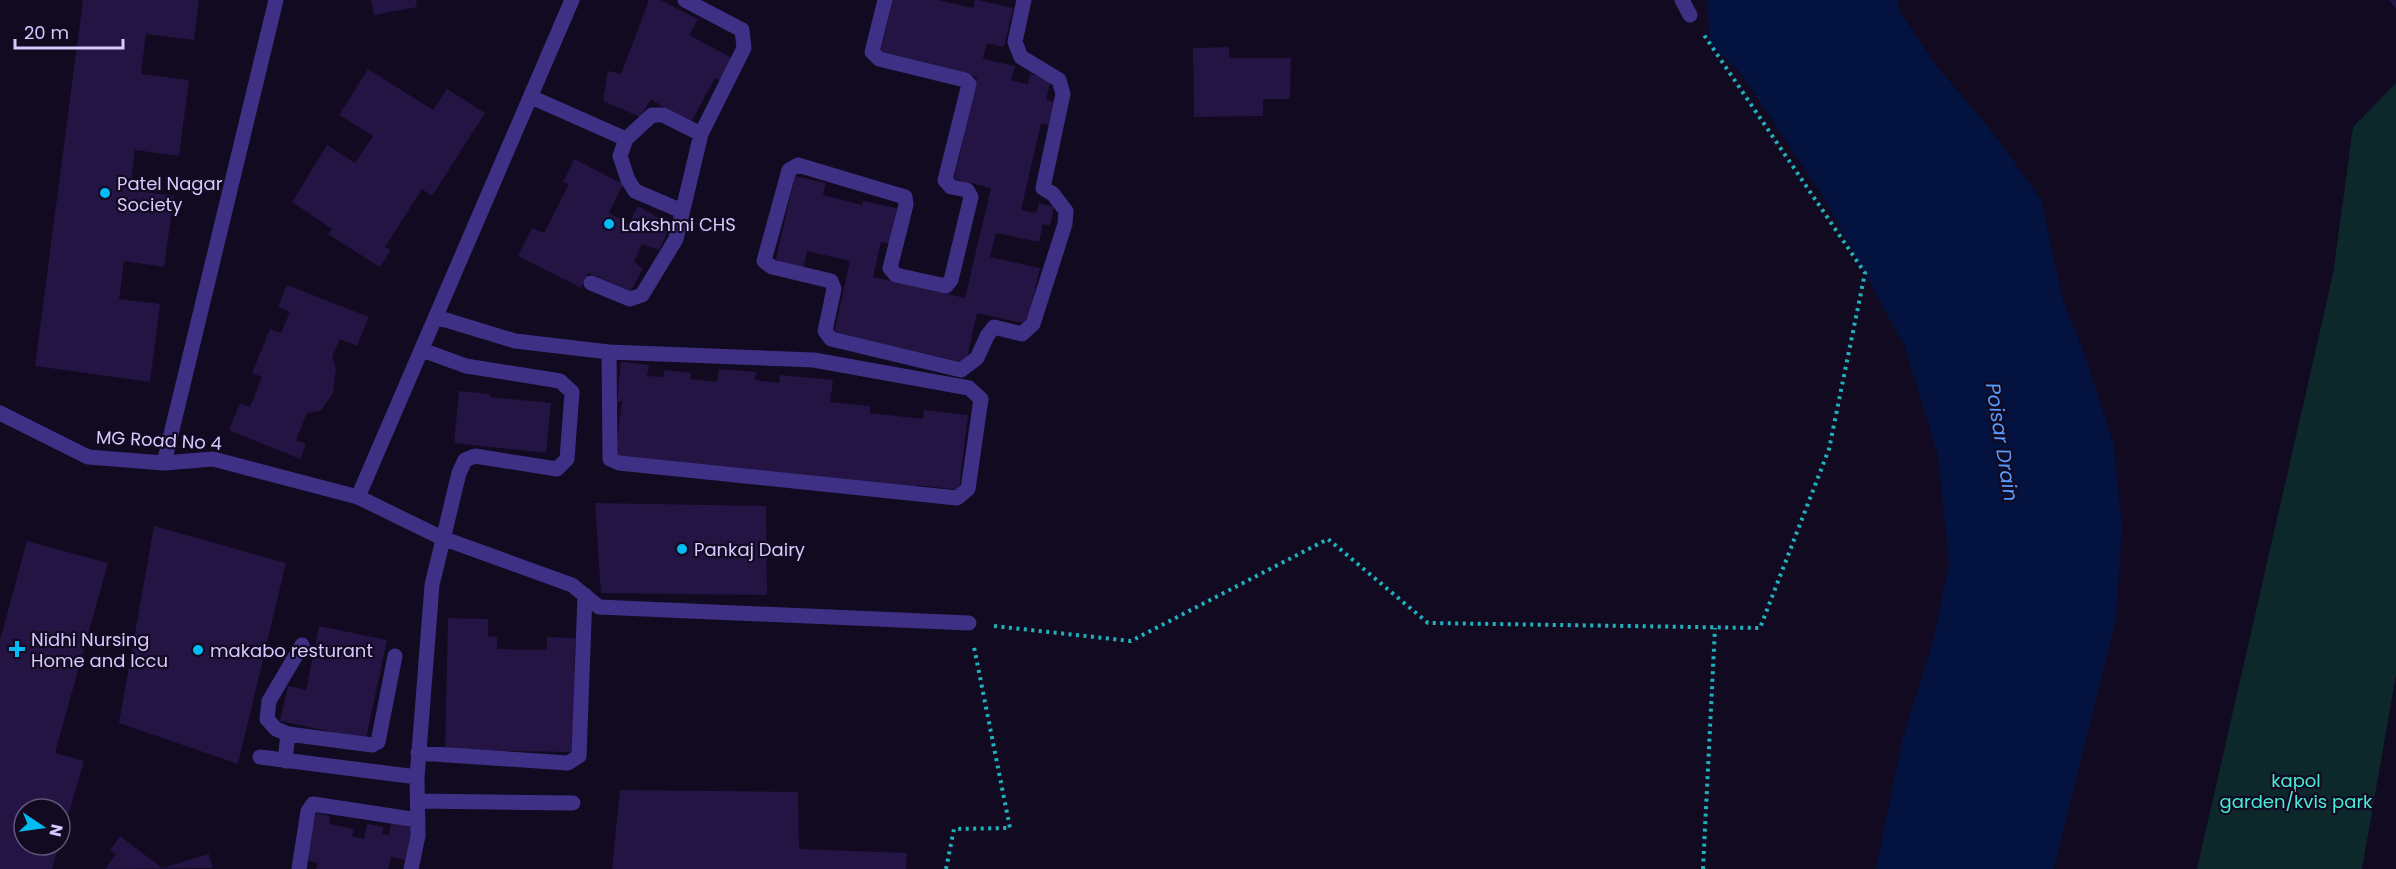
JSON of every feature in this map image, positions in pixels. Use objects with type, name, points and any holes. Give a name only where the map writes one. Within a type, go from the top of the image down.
[{"type":"street","points":[[164,463],[276,0]]},
{"type":"street","points":[[358,497],[572,0]]},
{"type":"street","points":[[591,283],[630,298],[642,295],[676,238],[701,134],[744,48],[742,30],[685,0]]},
{"type":"street","points":[[885,0],[872,52],[879,59],[965,80],[969,84],[945,180],[951,187],[968,190],[971,197],[951,280],[946,286],[896,275],[890,268],[906,205],[905,197],[798,165],[789,170],[764,261],[772,267],[831,281],[834,289],[825,331],[831,339],[961,370],[977,358],[987,336],[994,327],[1022,334],[1033,324],[1065,225],[1066,211],[1053,194],[1043,188],[1063,94],[1059,80],[1021,57],[1015,42],[1024,0]]},
{"type":"street","points":[[1682,0],[1690,15]]},
{"type":"street","points":[[531,97],[626,139]]},
{"type":"street","points":[[682,211],[635,191],[628,180],[620,156],[626,139],[652,115],[663,115],[701,134]]},
{"type":"street","points":[[436,317],[515,341],[609,352],[814,360],[969,388],[981,399],[968,489],[957,498],[619,463],[610,459],[609,352]]},
{"type":"street","points":[[411,869],[418,836],[418,753],[432,585],[459,473],[465,460],[475,456],[557,469],[567,459],[572,392],[560,381],[466,366],[422,350]]},
{"type":"street","name":"MG Road No 4","points":[[0,412],[88,457],[164,463],[213,459],[358,497],[442,538],[572,585],[600,607],[969,623]]},
{"type":"street","points":[[418,753],[568,763],[579,756],[585,595]]},
{"type":"street","points":[[302,645],[269,701],[267,719],[276,729],[288,734],[372,745],[378,742],[395,656]]},
{"type":"street","points":[[285,761],[288,734]]},
{"type":"street","points":[[260,757],[417,777]]},
{"type":"street","points":[[418,801],[573,803]]},
{"type":"street","points":[[299,869],[308,811],[313,804],[418,820]]},
{"type":"path","points":[[946,869],[954,829],[1010,828],[969,623],[1131,641],[1328,540],[1428,623],[1760,628],[1829,449],[1864,273],[1690,15]]},
{"type":"path","points":[[1703,869],[1714,628]]},
{"type":"green space","name":"kapol garden/kvis park","points":[[2396,83],[2396,675],[2362,869],[2197,869],[2333,274],[2353,127]]},
{"type":"water","name":"Poisar Drain","points":[[1708,0],[1897,0],[1901,13],[1935,64],[1998,139],[2041,200],[2062,297],[2086,358],[2114,446],[2122,526],[2116,618],[2054,869],[1876,869],[1902,741],[1935,634],[1949,562],[1938,456],[1905,347],[1824,198],[1741,73],[1709,43]]},
{"type":"building","name":"Patel Nagar Society","points":[[83,0],[199,0],[194,40],[146,34],[141,74],[189,80],[179,156],[135,150],[130,190],[174,196],[164,267],[124,261],[119,299],[160,304],[150,382],[35,366]]},
{"type":"building","points":[[371,0],[416,0],[417,7],[374,15]]},
{"type":"building","points":[[649,0],[660,0],[698,19],[689,35],[732,58],[720,81],[715,78],[690,124],[651,99],[640,117],[603,101],[608,71],[621,74]]},
{"type":"building","points":[[893,0],[938,0],[973,8],[975,0],[978,0],[1013,8],[1004,47],[987,43],[983,59],[1015,66],[1011,80],[1028,84],[1030,74],[1051,79],[1046,100],[1055,102],[1049,125],[1041,123],[1021,210],[1036,213],[1039,203],[1054,207],[1050,226],[1043,224],[1039,242],[996,233],[990,257],[1040,268],[1027,324],[977,313],[966,363],[834,333],[850,261],[807,251],[803,270],[775,263],[795,176],[826,183],[823,195],[862,205],[863,201],[900,209],[892,244],[881,242],[873,277],[965,298],[991,188],[954,179],[977,77],[880,54]]},
{"type":"building","points":[[2389,0],[2396,0],[2396,9]]},
{"type":"building","points":[[1229,47],[1229,58],[1291,58],[1290,99],[1263,99],[1263,116],[1194,117],[1193,48]]},
{"type":"building","points":[[368,69],[433,110],[447,89],[485,113],[432,196],[422,189],[385,247],[391,250],[380,267],[328,234],[332,229],[292,202],[327,145],[355,163],[373,136],[339,115]]},
{"type":"building","name":"Lakshmi CHS","points":[[574,159],[623,184],[609,213],[629,224],[638,206],[671,225],[659,250],[642,244],[634,262],[643,268],[631,291],[588,273],[581,288],[518,256],[532,228],[544,233],[569,184],[563,182]]},
{"type":"building","points":[[287,285],[369,317],[357,346],[340,339],[332,357],[336,368],[333,393],[321,411],[307,413],[296,440],[306,444],[300,459],[229,430],[240,403],[250,407],[262,377],[252,373],[270,329],[281,333],[290,312],[278,307]]},
{"type":"building","points":[[621,362],[649,365],[647,376],[664,377],[664,370],[691,373],[690,379],[717,382],[719,369],[756,372],[755,380],[779,383],[780,375],[833,380],[830,402],[870,406],[870,413],[923,419],[924,410],[968,415],[959,490],[917,485],[917,491],[615,457],[622,401],[617,402]]},
{"type":"building","points":[[459,391],[490,394],[490,397],[551,403],[546,453],[454,443]]},
{"type":"building","name":"Pankaj Dairy","points":[[595,503],[766,506],[767,595],[601,593]]},
{"type":"building","name":"makabo resturant","points":[[154,526],[286,563],[238,764],[119,723]]},
{"type":"building","points":[[27,541],[108,563],[55,753],[84,761],[72,802],[72,797],[12,797],[12,857],[56,857],[52,869],[0,869],[0,640]]},
{"type":"building","points":[[448,618],[488,619],[488,636],[497,637],[497,649],[547,650],[547,637],[575,638],[573,752],[445,750]]},
{"type":"building","points":[[319,626],[387,640],[366,739],[280,721],[288,686],[306,690]]},
{"type":"building","points":[[620,790],[798,792],[799,849],[907,853],[906,869],[612,869]]},
{"type":"building","points":[[316,813],[330,816],[329,824],[354,829],[352,836],[364,839],[367,824],[384,827],[382,834],[389,835],[391,823],[412,827],[405,860],[391,857],[388,869],[316,869],[318,863],[306,860]]},
{"type":"building","points":[[120,836],[162,868],[209,854],[213,868],[105,869],[116,854],[110,850]]},
{"type":"place","name":"Patel Nagar Society","points":[[105,193]]},
{"type":"place","name":"Lakshmi CHS","points":[[609,224]]},
{"type":"place","name":"Pankaj Dairy","points":[[682,549]]},
{"type":"place","name":"Nidhi Nursing Home and Iccu","points":[[17,649]]},
{"type":"place","name":"makabo resturant","points":[[198,650]]}]
